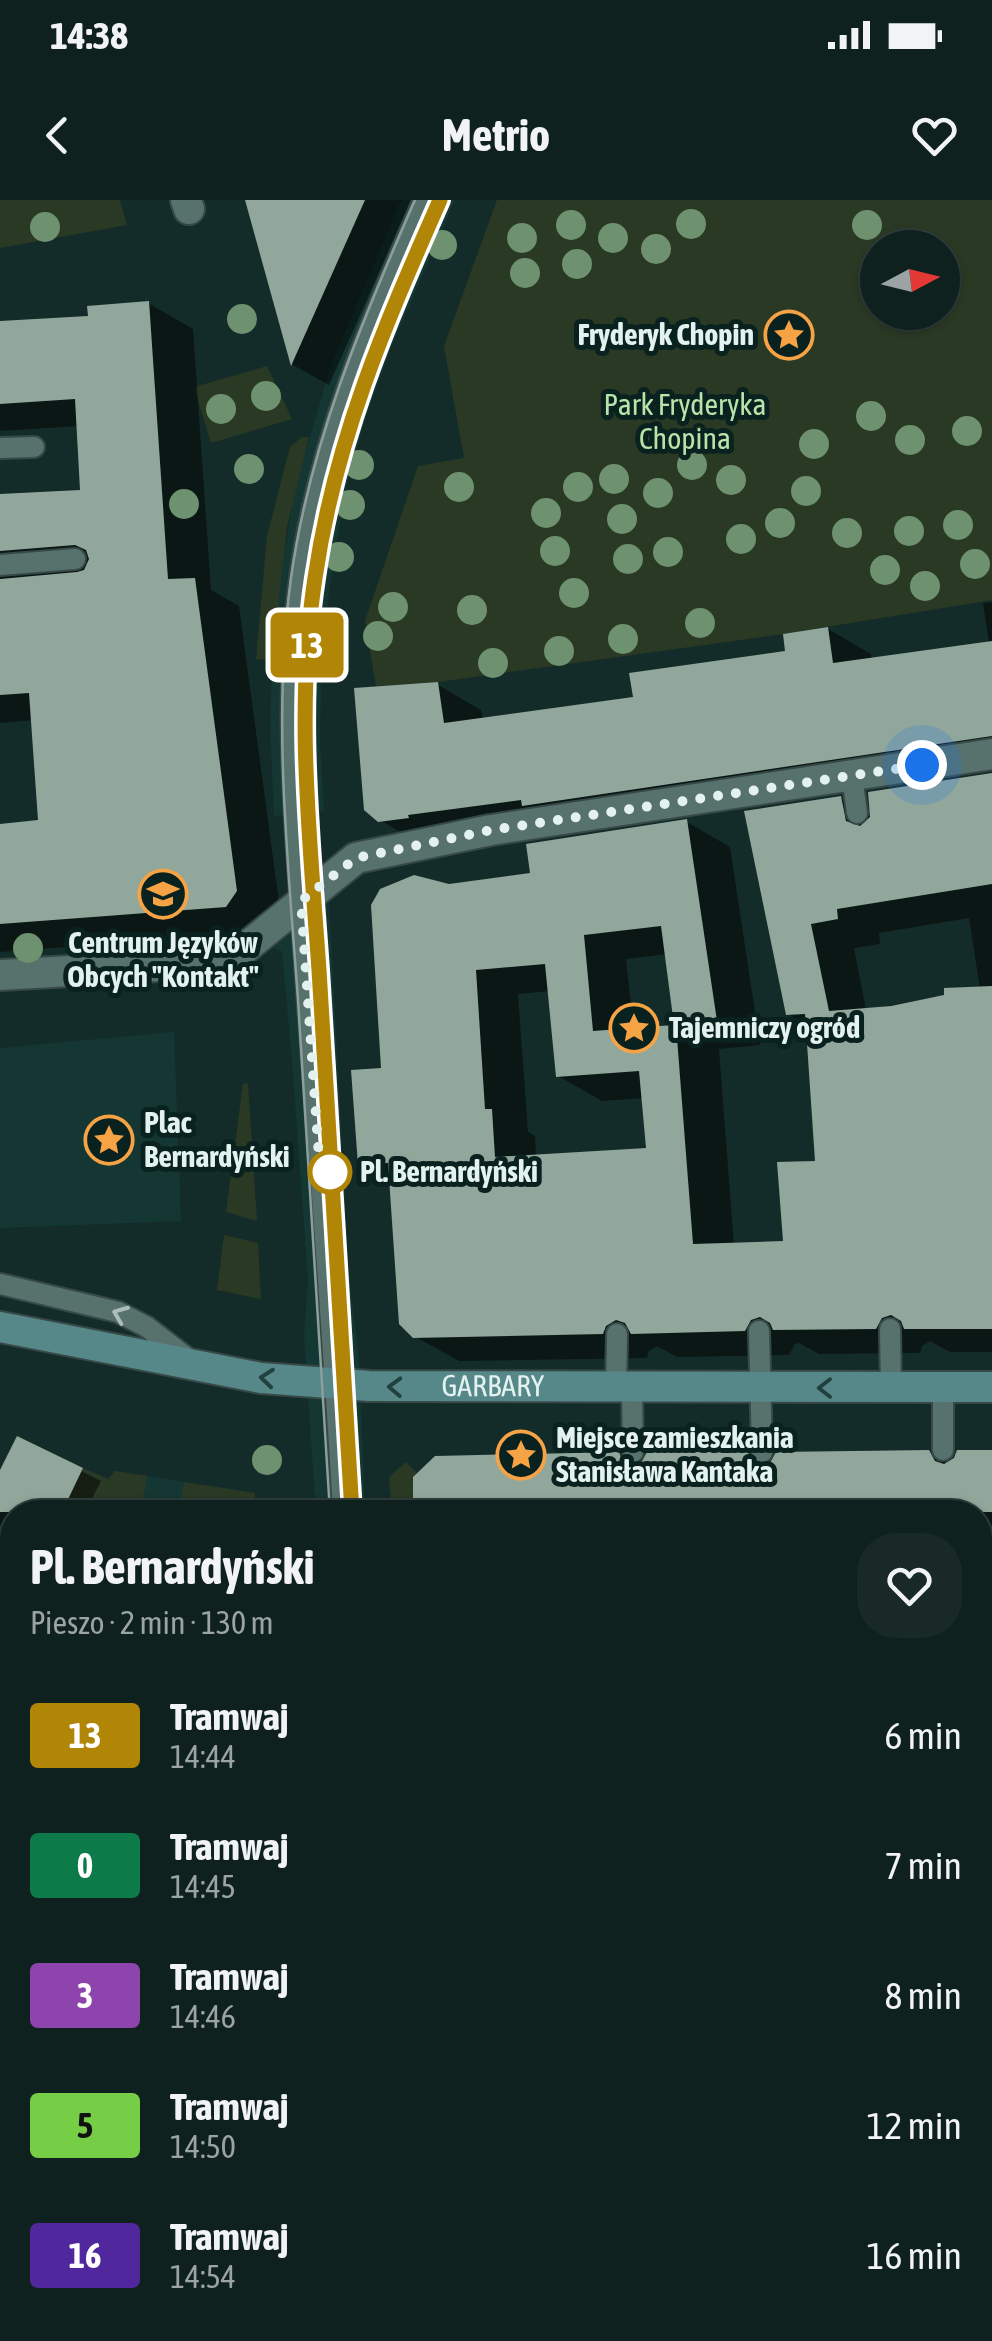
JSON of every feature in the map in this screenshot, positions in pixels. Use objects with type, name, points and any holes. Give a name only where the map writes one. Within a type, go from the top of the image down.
[{"type":"street","points":[[0,975],[228,962],[356,858],[620,799],[852,776],[992,754]]},
{"type":"street","name":"GARBARY","points":[[0,1327],[201,1368],[334,1384],[624,1389],[992,1387]]},
{"type":"lane","points":[[342,1500],[292,778],[292,680],[300,579],[324,458],[358,352],[424,200]]},
{"type":"lane","points":[[0,448],[34,447]]},
{"type":"lane","points":[[0,565],[76,559]]},
{"type":"lane","points":[[852,776],[857,812]]},
{"type":"lane","points":[[0,1284],[118,1312],[147,1327],[201,1368]]},
{"type":"lane","points":[[890,1329],[891,1387]]},
{"type":"lane","points":[[759,1330],[762,1452]]},
{"type":"lane","points":[[617,1334],[633,1452]]},
{"type":"lane","points":[[943,1387],[943,1450]]},
{"type":"shaded area","points":[[401,200],[455,200],[390,350],[345,490],[325,619],[321,679],[324,811],[274,816],[270,724],[274,618],[295,489],[331,365]]},
{"type":"shaded area","points":[[329,902],[365,1500],[315,1500],[304,1336],[308,1280],[292,1060],[282,951],[273,948]]},
{"type":"shaded area","points":[[174,1032],[181,1221],[0,1228],[0,1048]]},
{"type":"shaded area","points":[[83,1468],[108,1479],[115,1471],[255,1493],[255,1500],[68,1500]]},
{"type":"green space","points":[[0,200],[120,200],[127,225],[0,248]]},
{"type":"green space","name":"Park Fryderyka Chopina","points":[[497,200],[992,200],[992,600],[783,634],[438,682],[376,686],[365,621],[418,466],[464,458],[444,346]]},
{"type":"green space","points":[[267,366],[292,419],[211,443],[194,387]]},
{"type":"green space","points":[[302,437],[309,437],[287,527],[272,660],[256,659],[267,536],[290,447]]},
{"type":"green space","points":[[248,1084],[257,1221],[226,1212]]},
{"type":"green space","points":[[224,1235],[258,1243],[261,1299],[217,1290]]},
{"type":"green space","points":[[406,1462],[417,1473],[413,1477],[413,1500],[391,1500],[389,1477]]},
{"type":"green space","points":[[83,1468],[108,1479],[115,1471],[147,1476],[143,1500],[68,1500]]},
{"type":"green space","points":[[184,1482],[255,1493],[255,1500],[181,1500]]},
{"type":"building","points":[[245,200],[365,200],[291,366]]},
{"type":"building","points":[[149,301],[168,579],[195,578],[237,891],[226,907],[0,924],[0,824],[38,820],[29,693],[0,695],[0,579],[77,572],[84,570],[89,559],[86,550],[75,545],[0,551],[0,494],[80,490],[75,399],[0,404],[0,321],[88,316],[87,306]]},
{"type":"building","points":[[828,627],[833,663],[992,641],[992,736],[522,806],[521,800],[378,822],[364,810],[354,688],[438,682],[444,723],[633,697],[629,673],[785,651],[783,634]]},
{"type":"building","points":[[992,773],[992,884],[837,909],[838,919],[811,924],[829,1011],[891,1006],[944,995],[944,988],[992,986],[992,1329],[904,1329],[901,1321],[891,1315],[882,1318],[876,1329],[773,1330],[760,1317],[751,1320],[745,1331],[631,1334],[625,1323],[616,1320],[606,1326],[603,1334],[413,1338],[399,1324],[388,1163],[358,1165],[351,1070],[381,1068],[371,905],[380,889],[414,875],[449,884],[530,873],[526,844],[687,819],[717,1021],[676,1025],[693,1244],[783,1241],[777,1162],[815,1161],[805,1014],[786,1015],[744,811],[841,796],[846,821],[860,826],[870,817],[868,792]],"holes":[[[661,926],[674,1025],[593,1031],[584,935]],[[545,964],[556,1077],[639,1071],[646,1148],[495,1157],[492,1109],[485,1109],[476,970]]]},
{"type":"building","points":[[17,1436],[83,1468],[68,1500],[0,1500],[0,1470]]},
{"type":"building","points":[[929,1450],[935,1461],[944,1464],[954,1458],[957,1450],[992,1450],[992,1500],[413,1500],[413,1477],[435,1456],[619,1452],[622,1460],[632,1466],[641,1463],[647,1452],[748,1452],[751,1460],[761,1466],[770,1463],[776,1452]]},
{"type":"tram line","points":[[329,1500],[286,842],[282,736],[285,631],[300,528],[324,432],[357,338],[415,200]]},
{"type":"tram line","points":[[351,1500],[306,774],[308,627],[323,528],[349,432],[400,293],[440,200]]},
{"type":"tram line","name":"13","points":[[351,1500],[308,813],[307,648],[314,582],[338,462],[382,330],[440,200]]},
{"type":"place","name":"Fryderyk Chopin","points":[[789,335]]},
{"type":"place","name":"Centrum Języków Obcych \"Kontakt\"","points":[[163,894]]},
{"type":"place","name":"Tajemniczy ogród","points":[[634,1028]]},
{"type":"place","name":"Plac Bernardyński","points":[[109,1140]]},
{"type":"place","name":"Pl. Bernardyński","points":[[330,1172]]},
{"type":"place","name":"Miejsce zamieszkania Stanisława Kantaka","points":[[521,1455]]},
{"type":"route","points":[[330,1172],[320,1173],[301,901],[356,858],[492,830],[922,765]]}]
